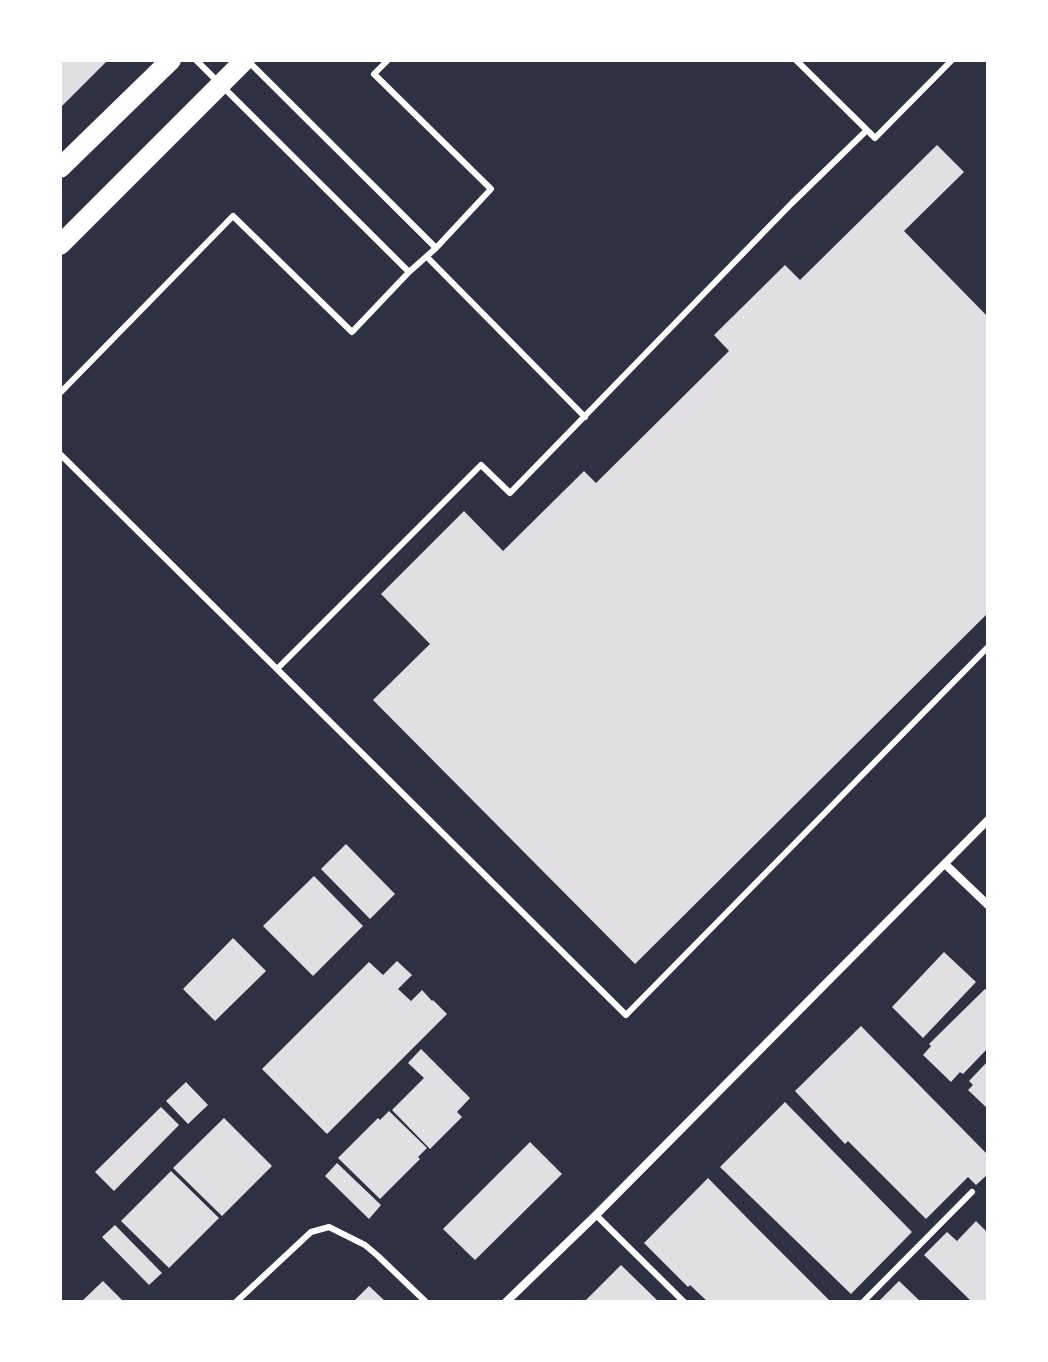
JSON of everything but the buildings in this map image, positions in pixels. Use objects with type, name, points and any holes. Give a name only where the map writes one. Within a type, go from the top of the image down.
[{"type":"main road","points":[[60,168],[171,60]]},
{"type":"main road","points":[[60,245],[246,60]]},
{"type":"street","points":[[506,1302],[988,820]]},
{"type":"street","points":[[945,864],[988,905]]},
{"type":"lane","points":[[196,60],[409,272]]},
{"type":"lane","points":[[246,60],[436,248]]},
{"type":"lane","points":[[60,393],[233,216],[352,332],[436,248],[491,189],[374,74],[388,60]]},
{"type":"lane","points":[[796,60],[875,138],[952,60]]},
{"type":"lane","points":[[277,669],[481,465],[510,493],[867,130]]},
{"type":"lane","points":[[427,257],[585,417]]},
{"type":"lane","points":[[60,454],[626,1015],[988,647]]},
{"type":"lane","points":[[863,1302],[972,1192]]},
{"type":"lane","points":[[596,1215],[684,1302]]},
{"type":"lane","points":[[236,1302],[311,1232],[329,1227],[365,1245],[391,1266],[426,1302]]}]
